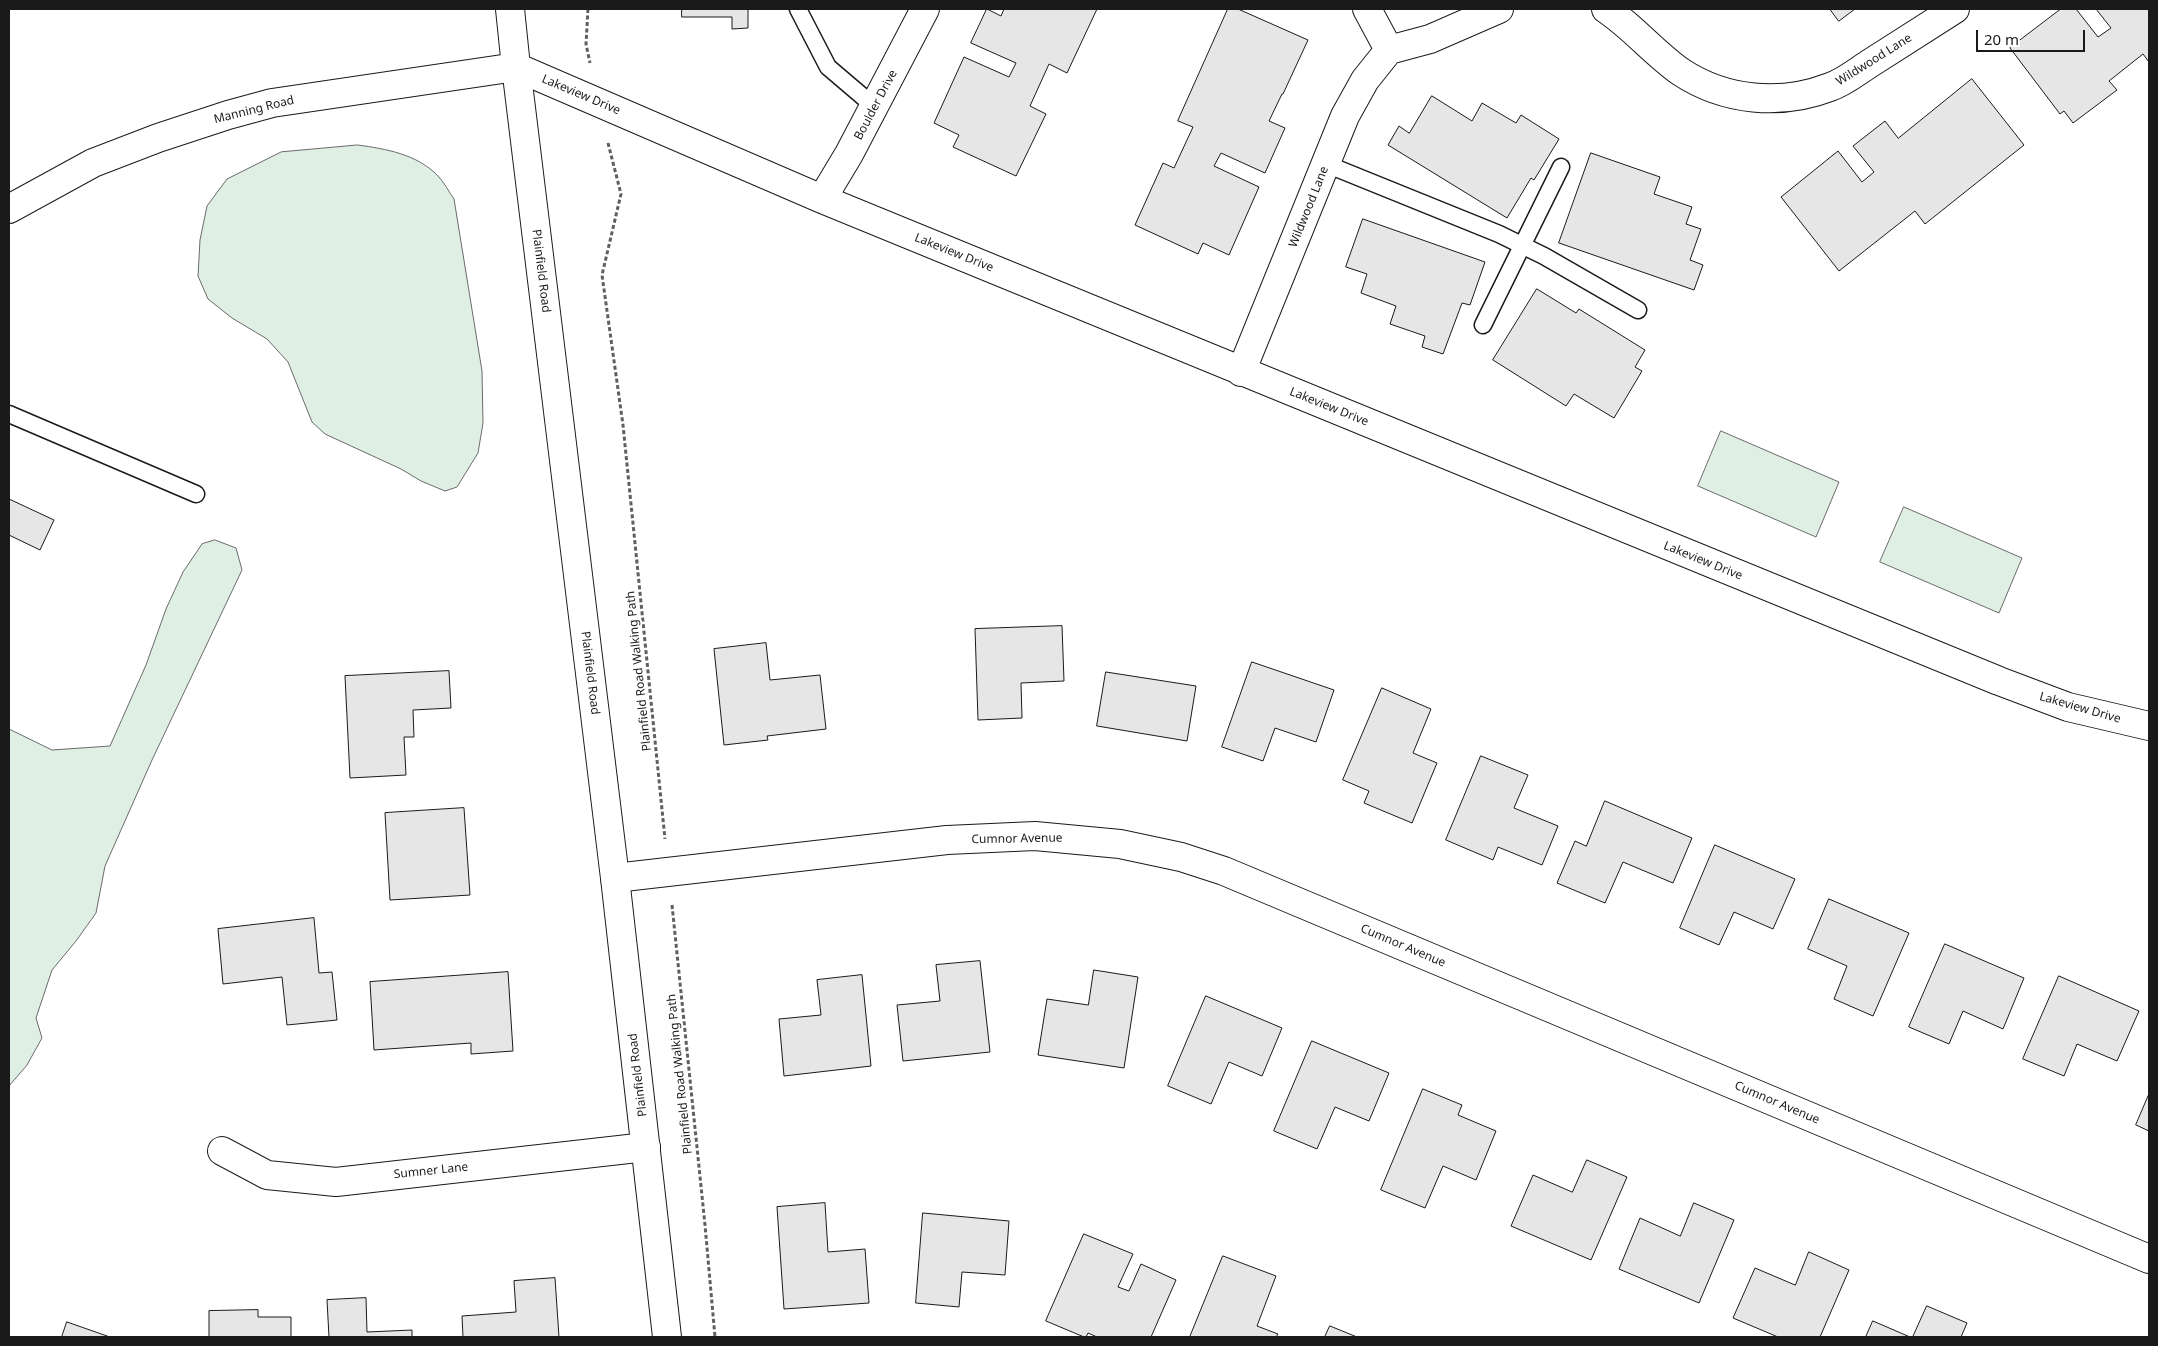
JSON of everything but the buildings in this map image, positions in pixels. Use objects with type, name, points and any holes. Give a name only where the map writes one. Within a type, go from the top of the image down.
[{"type":"street","name":"Plainfield Road","points":[[510,9],[615,878],[668,1337]]},
{"type":"street","name":"Boulder Drive","points":[[822,199],[875,107],[926,9]]},
{"type":"street","points":[[1367,9],[1389,50],[1430,40],[1499,9]]},
{"type":"street","name":"Wildwood Lane","points":[[1606,9],[1681,71],[1704,84],[1725,92],[1750,98],[1780,99],[1832,87],[1956,9]]},
{"type":"street","name":"Wildwood Lane","points":[[1241,372],[1345,116],[1365,80],[1389,50]]},
{"type":"street","name":"Lakeview Drive","points":[[516,67],[822,199],[1998,681],[2068,706],[2149,726]]},
{"type":"street","name":"Manning Road","points":[[9,209],[93,163],[158,138],[228,115],[280,102],[516,67]]},
{"type":"street","name":"Cumnor Avenue","points":[[615,878],[947,840],[1035,836],[1120,844],[1180,857],[1224,871],[2149,1259]]},
{"type":"street","name":"Sumner Lane","points":[[222,1151],[266,1175],[336,1182],[646,1147]]},
{"type":"lane","points":[[798,9],[828,67],[875,107]]},
{"type":"lane","points":[[1326,164],[1499,234],[1638,310]]},
{"type":"lane","points":[[1482,325],[1561,167]]},
{"type":"lane","points":[[9,414],[196,494]]},
{"type":"path","name":"Plainfield Road Walking Path","points":[[588,9],[586,44],[621,194],[602,275],[624,425],[705,1225],[714,1337]]},
{"type":"green space","points":[[358,145],[379,148],[421,162],[438,176],[454,199],[482,371],[483,423],[478,453],[457,487],[445,491],[325,434],[312,422],[288,362],[267,339],[232,318],[208,299],[198,276],[200,240],[207,206],[227,179],[281,152]]},
{"type":"green space","points":[[1721,431],[1839,482],[1816,537],[1698,486]]},
{"type":"green space","points":[[1904,507],[2022,558],[1999,613],[1880,562]]},
{"type":"green space","points":[[215,540],[236,548],[242,570],[152,760],[105,866],[96,913],[52,970],[36,1018],[42,1038],[27,1065],[9,1086],[9,729],[52,750],[110,746],[146,665],[166,609],[183,572],[202,544]]}]
